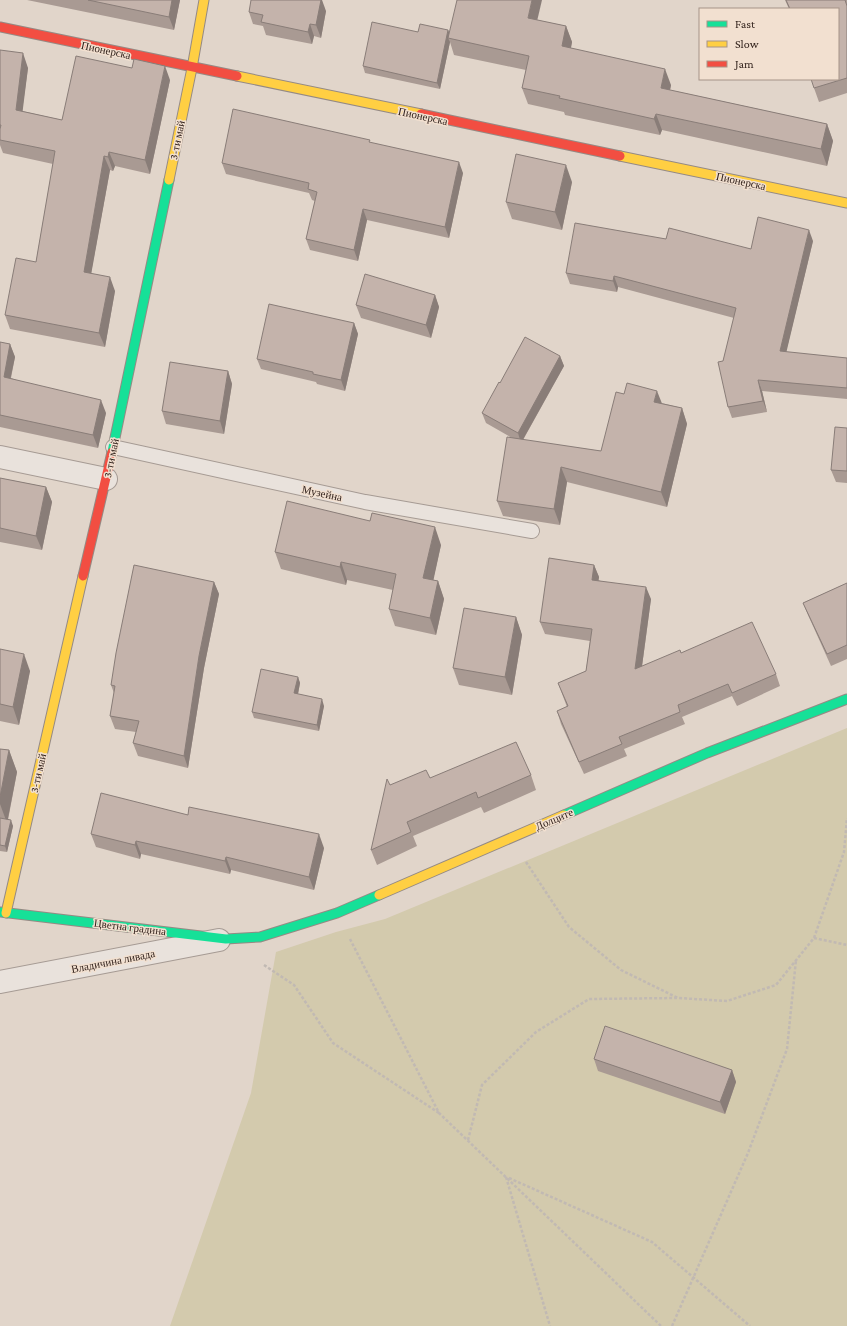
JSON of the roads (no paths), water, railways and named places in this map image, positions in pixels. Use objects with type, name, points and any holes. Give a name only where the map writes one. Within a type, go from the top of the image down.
[{"type":"street","name":"3-ти май","points":[[3,912],[106,479],[192,68],[204,0]]},
{"type":"street","name":"Пионерска","points":[[0,28],[847,203]]},
{"type":"street","points":[[0,457],[106,479]]},
{"type":"street","name":"Долците","points":[[260,938],[337,913],[707,753],[847,699]]},
{"type":"street","name":"Цветна градина","points":[[3,912],[226,939],[260,938]]},
{"type":"street","name":"Владичина ливада","points":[[0,982],[226,939]]},
{"type":"lane","name":"Музейна","points":[[113,447],[366,502],[532,531]]}]
